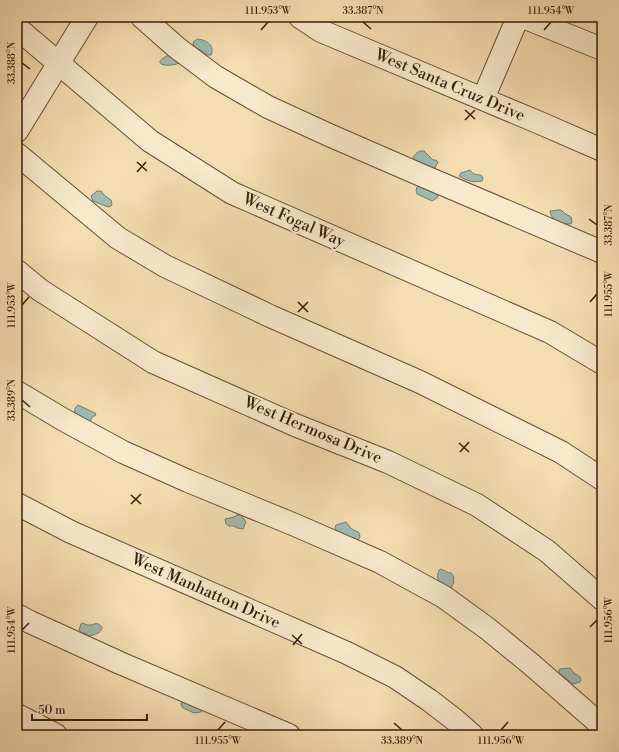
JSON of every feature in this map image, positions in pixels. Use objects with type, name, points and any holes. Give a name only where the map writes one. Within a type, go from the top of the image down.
[{"type":"street","points":[[17,131],[87,17]]},
{"type":"street","points":[[142,17],[176,47],[216,77],[268,107],[421,175],[602,252]]},
{"type":"street","name":"West Santa Cruz Drive","points":[[300,17],[321,31],[540,123],[601,146]]},
{"type":"street","points":[[483,99],[518,17]]},
{"type":"street","points":[[523,17],[602,49]]},
{"type":"street","name":"West Fogal Way","points":[[17,28],[150,141],[232,193],[550,332],[602,363]]},
{"type":"street","points":[[17,154],[118,238],[165,266],[270,316],[420,382],[561,452],[602,480]]},
{"type":"street","name":"West Hermosa Drive","points":[[17,271],[40,290],[153,362],[295,424],[388,462],[477,506],[547,551],[602,599]]},
{"type":"street","points":[[17,392],[64,420],[123,452],[380,562],[444,597],[494,633],[602,726]]},
{"type":"street","name":"West Manhatton Drive","points":[[17,504],[71,532],[347,653],[395,678],[429,700],[472,735]]},
{"type":"street","points":[[17,615],[120,663],[289,735]]},
{"type":"street","points":[[17,715],[56,735]]},
{"type":"water","points":[[198,39],[211,46],[211,55],[206,55],[204,52],[194,47],[194,41]]},
{"type":"water","points":[[172,54],[180,63],[174,65],[161,64],[161,60]]},
{"type":"water","points":[[420,151],[424,151],[433,160],[438,162],[434,170],[413,160],[415,155]]},
{"type":"water","points":[[470,170],[475,174],[481,175],[483,178],[482,181],[470,181],[459,176],[461,173]]},
{"type":"water","points":[[422,184],[436,191],[438,196],[437,198],[432,201],[417,194],[417,187]]},
{"type":"water","points":[[97,191],[101,191],[111,200],[111,206],[108,207],[93,201],[91,196]]},
{"type":"water","points":[[561,210],[571,217],[571,224],[560,223],[554,220],[550,211]]},
{"type":"water","points":[[78,405],[95,413],[95,416],[93,416],[90,421],[87,421],[75,414],[75,409]]},
{"type":"water","points":[[241,515],[246,522],[243,529],[226,524],[225,519]]},
{"type":"water","points":[[346,522],[351,528],[359,533],[360,537],[358,540],[344,537],[339,534],[335,528],[336,525]]},
{"type":"water","points":[[440,569],[451,573],[454,577],[454,582],[451,588],[447,588],[439,582],[438,572]]},
{"type":"water","points":[[83,623],[87,625],[98,624],[102,627],[102,629],[101,631],[89,636],[79,630],[81,624]]},
{"type":"water","points":[[570,668],[580,677],[580,682],[573,684],[559,673],[560,669]]},
{"type":"water","points":[[182,699],[202,708],[201,712],[194,713],[183,708],[181,705]]}]
